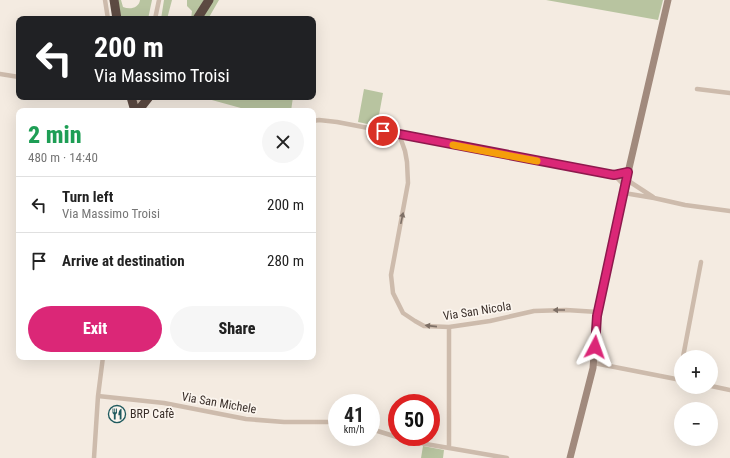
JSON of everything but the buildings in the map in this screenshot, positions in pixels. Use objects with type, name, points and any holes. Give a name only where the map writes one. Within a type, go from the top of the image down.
[{"type":"highway","points":[[114,0],[117,16]]},
{"type":"highway","points":[[200,16],[209,0]]},
{"type":"highway","points":[[139,108],[146,100]]},
{"type":"main road","points":[[570,458],[594,363],[598,312],[628,172],[668,0]]},
{"type":"street","points":[[105,0],[108,16]]},
{"type":"street","points":[[156,16],[159,0]]},
{"type":"street","points":[[0,74],[16,77]]},
{"type":"street","points":[[697,89],[730,93]]},
{"type":"street","points":[[316,121],[328,121],[614,175],[628,172]]},
{"type":"street","name":"Via San Nicola","points":[[399,134],[407,162],[408,183],[391,275],[393,293],[403,313],[424,326],[449,327],[490,321],[534,311],[566,310],[598,312]]},
{"type":"street","points":[[614,175],[625,186],[654,198],[685,205],[730,210]]},
{"type":"street","points":[[625,186],[654,198]]},
{"type":"street","points":[[684,350],[701,262]]},
{"type":"street","points":[[449,327],[449,448]]},
{"type":"street","points":[[94,458],[98,396],[103,360]]},
{"type":"street","points":[[594,363],[674,379]]},
{"type":"street","points":[[718,387],[730,390]]},
{"type":"street","name":"Via San Michele","points":[[98,396],[164,403],[246,419],[284,422],[328,422]]},
{"type":"street","points":[[437,446],[507,458]]},
{"type":"green space","points":[[118,0],[121,0],[123,7],[134,8],[138,5],[140,0],[152,0],[149,16],[121,16]]},
{"type":"green space","points":[[164,0],[172,0],[168,16],[161,16]]},
{"type":"green space","points":[[187,0],[204,0],[195,16],[191,16],[192,11],[187,6]]},
{"type":"green space","points":[[212,0],[219,0],[210,16],[203,16]]},
{"type":"green space","points":[[546,0],[663,0],[658,20]]},
{"type":"green space","points":[[364,89],[383,93],[377,126],[358,122]]},
{"type":"green space","points":[[212,100],[293,100],[291,108],[241,108]]},
{"type":"green space","points":[[423,446],[444,450],[443,458],[421,458]]},
{"type":"slow traffic","points":[[453,145],[537,161]]},
{"type":"place","name":"BRP Cafè","points":[[117,414]]},
{"type":"route","points":[[383,131],[614,175],[628,172],[597,316],[595,347]]}]
